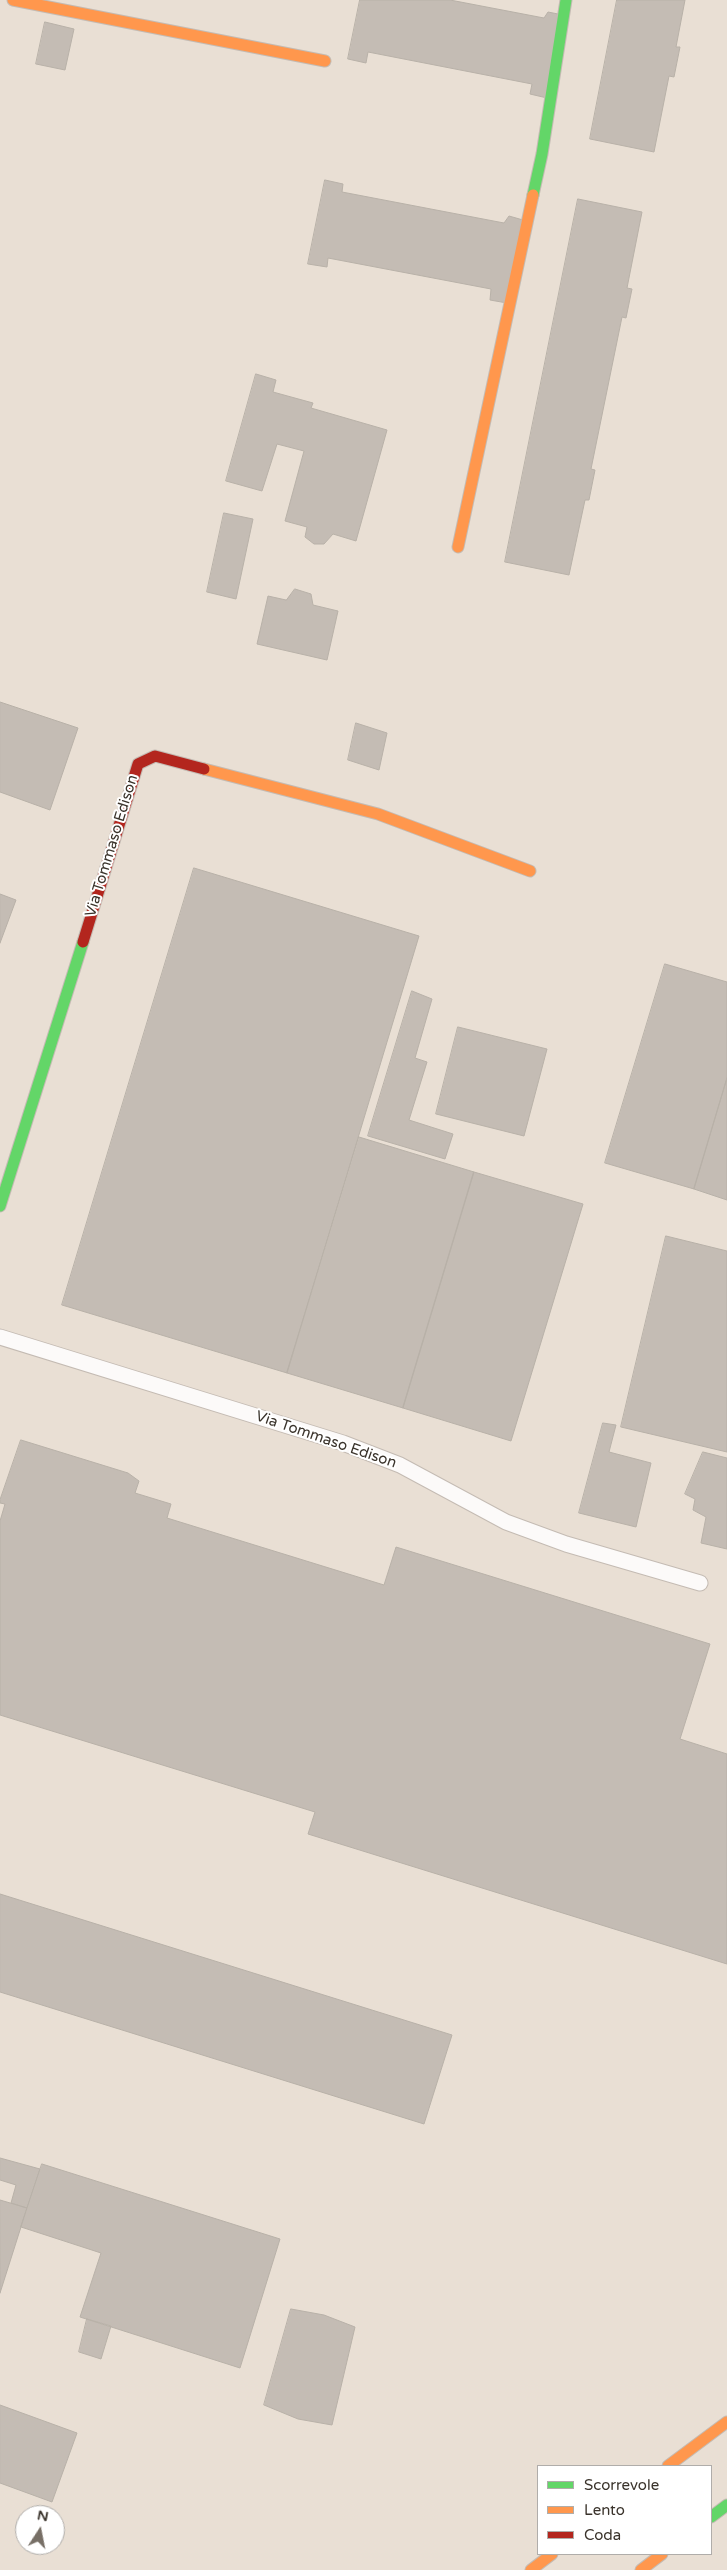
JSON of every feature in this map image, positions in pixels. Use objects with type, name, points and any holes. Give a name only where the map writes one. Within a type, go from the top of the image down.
[{"type":"main road","points":[[13,0],[324,61]]},
{"type":"main road","points":[[458,547],[542,154],[566,0]]},
{"type":"main road","name":"Via Tommaso Edison","points":[[0,1206],[138,764],[143,760],[155,756],[378,814],[530,870]]},
{"type":"main road","points":[[669,2465],[727,2422]]},
{"type":"main road","points":[[712,2516],[727,2505]]},
{"type":"main road","points":[[531,2570],[551,2555]]},
{"type":"main road","points":[[641,2570],[661,2555]]},
{"type":"lane","name":"Via Tommaso Edison","points":[[0,1337],[343,1443],[400,1465],[506,1522],[566,1544],[700,1583]]},
{"type":"building","points":[[360,0],[450,0],[544,18],[548,12],[563,15],[547,98],[530,94],[532,84],[368,52],[366,63],[348,59]]},
{"type":"building","points":[[617,0],[685,0],[676,47],[680,47],[674,77],[669,76],[654,152],[590,139]]},
{"type":"building","points":[[45,22],[74,29],[65,70],[36,64]]},
{"type":"building","points":[[325,180],[343,184],[342,192],[504,223],[509,216],[523,220],[507,303],[490,300],[491,289],[328,258],[327,267],[308,264]]},
{"type":"building","points":[[578,199],[642,212],[627,288],[632,289],[626,318],[622,317],[591,469],[595,470],[589,500],[585,500],[569,575],[505,562]]},
{"type":"building","points":[[256,374],[276,380],[273,392],[313,403],[311,408],[387,430],[356,541],[333,534],[324,544],[314,544],[305,537],[307,527],[285,521],[304,451],[277,444],[262,491],[226,481]]},
{"type":"building","points":[[224,513],[253,519],[236,599],[207,592]]},
{"type":"building","points":[[295,589],[311,594],[313,605],[338,611],[327,660],[257,644],[268,596],[286,600]]},
{"type":"building","points":[[0,702],[78,728],[50,810],[0,792]]},
{"type":"building","points":[[356,723],[387,733],[379,770],[348,760]]},
{"type":"building","points":[[194,868],[419,936],[287,1373],[62,1305]]},
{"type":"building","points":[[0,894],[16,900],[0,943]]},
{"type":"building","points":[[665,964],[727,982],[727,1078],[694,1189],[605,1163]]},
{"type":"building","points":[[412,991],[432,999],[415,1058],[427,1062],[409,1120],[453,1134],[445,1159],[368,1136]]},
{"type":"building","points":[[458,1027],[547,1049],[524,1136],[436,1114]]},
{"type":"building","points":[[727,1078],[727,1200],[694,1189]]},
{"type":"building","points":[[359,1137],[474,1172],[403,1408],[287,1373]]},
{"type":"building","points":[[474,1172],[583,1204],[511,1441],[403,1408]]},
{"type":"building","points":[[666,1236],[727,1251],[727,1452],[621,1427]]},
{"type":"building","points":[[603,1423],[616,1425],[609,1452],[651,1463],[636,1527],[579,1513]]},
{"type":"building","points":[[21,1440],[128,1473],[139,1481],[135,1493],[171,1504],[167,1518],[384,1585],[396,1547],[710,1644],[680,1739],[727,1754],[727,1964],[308,1834],[315,1812],[0,1715],[0,1521],[5,1504],[0,1503],[0,1500]]},
{"type":"building","points":[[703,1452],[727,1458],[727,1549],[701,1543],[706,1517],[693,1510],[695,1499],[685,1494]]},
{"type":"building","points":[[0,1894],[452,2035],[424,2124],[0,1992]]},
{"type":"building","points":[[0,2158],[40,2169],[27,2208],[11,2203],[16,2185],[0,2180]]},
{"type":"building","points":[[42,2164],[280,2239],[240,2368],[80,2317],[101,2253],[21,2227]]},
{"type":"building","points":[[0,2200],[27,2208],[0,2293]]},
{"type":"building","points":[[291,2309],[324,2315],[355,2327],[332,2425],[298,2419],[264,2405]]},
{"type":"building","points":[[87,2319],[111,2326],[101,2359],[79,2352]]},
{"type":"building","points":[[0,2405],[77,2433],[52,2502],[0,2483]]},
{"type":"traffic: fast","points":[[533,195],[542,154],[566,0]]},
{"type":"traffic: fast","points":[[0,1206],[83,942]]},
{"type":"traffic: fast","points":[[712,2516],[727,2505]]},
{"type":"traffic: slow","points":[[13,0],[325,61]]},
{"type":"traffic: slow","points":[[458,547],[533,195]]},
{"type":"traffic: slow","points":[[204,769],[378,814],[530,871]]},
{"type":"traffic: slow","points":[[669,2465],[727,2422]]},
{"type":"traffic: slow","points":[[531,2570],[551,2555]]},
{"type":"traffic: slow","points":[[641,2570],[661,2555]]},
{"type":"traffic: jam","points":[[83,942],[138,764],[155,756],[204,769]]}]
